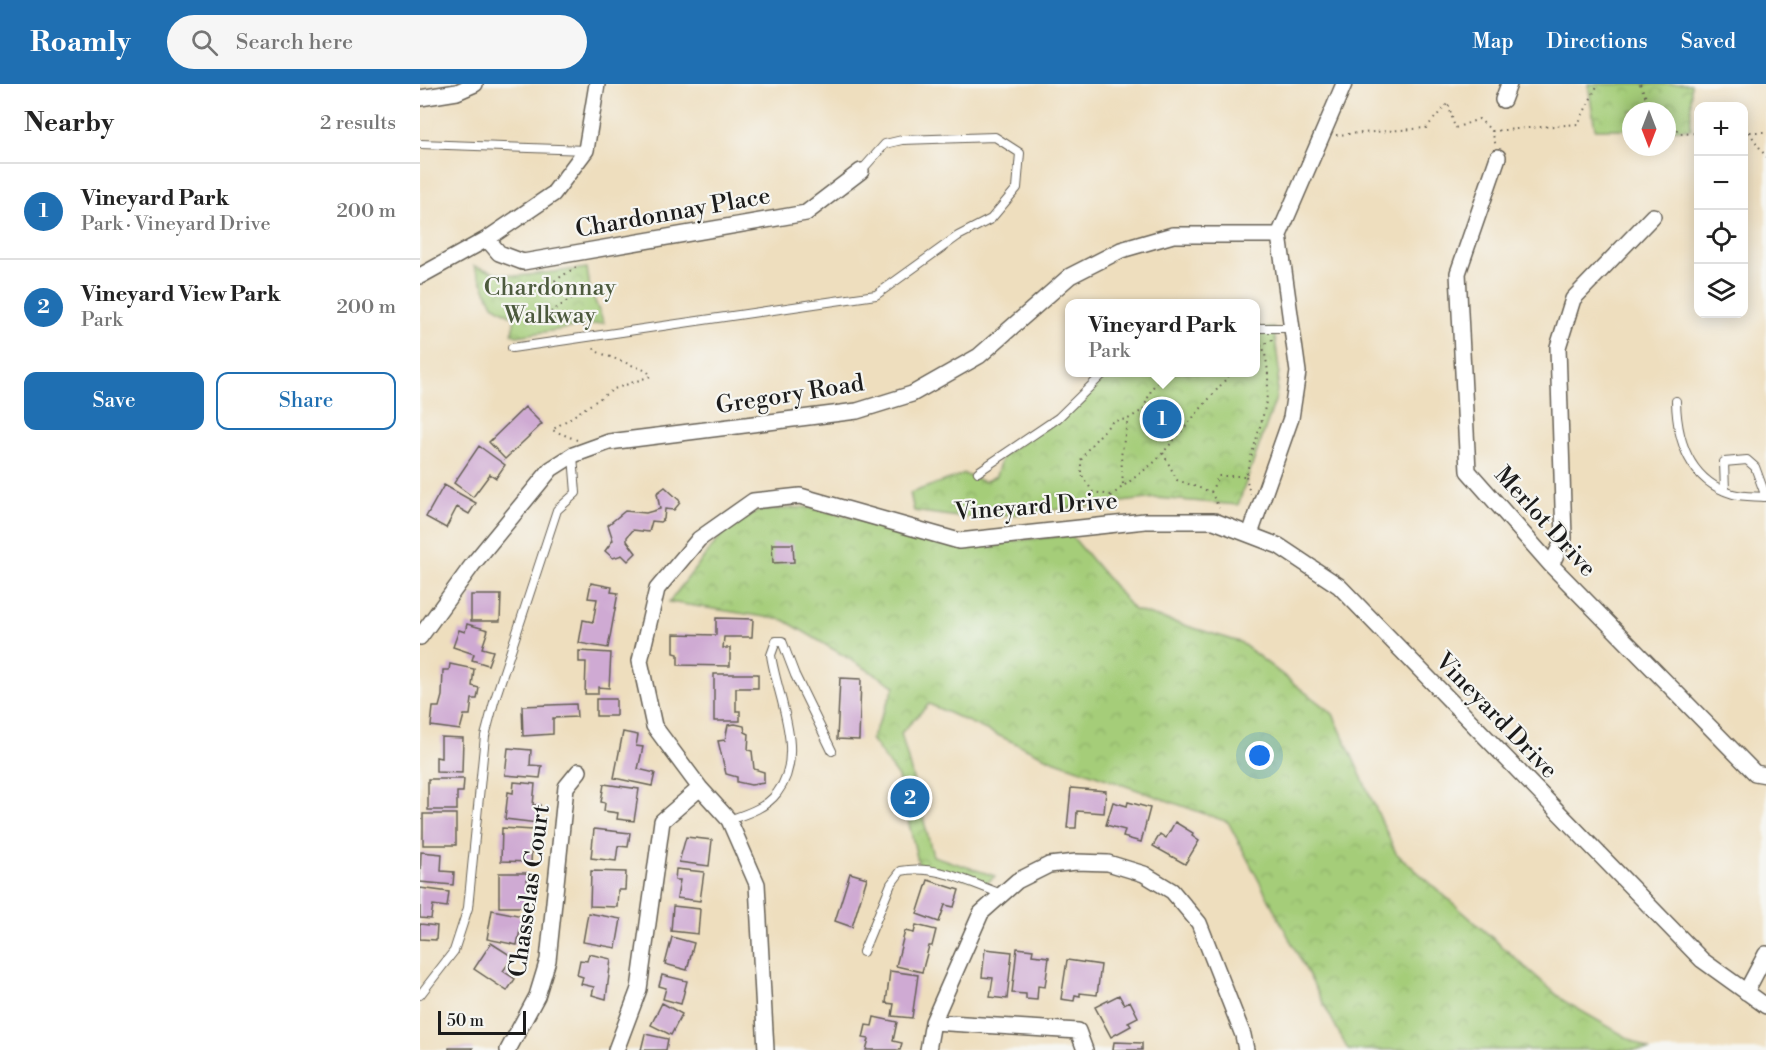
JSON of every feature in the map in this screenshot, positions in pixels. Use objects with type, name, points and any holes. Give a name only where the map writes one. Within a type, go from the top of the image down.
[{"type":"street","points":[[420,98],[457,92],[475,84]]},
{"type":"street","points":[[420,276],[487,239],[553,194],[586,150],[597,84]]},
{"type":"street","points":[[1250,534],[1291,418],[1298,372],[1279,235],[1344,84]]},
{"type":"street","points":[[1503,100],[1509,84]]},
{"type":"street","name":"Merlot Drive","points":[[1498,157],[1458,273],[1468,471],[1551,565],[1755,773],[1766,775]]},
{"type":"street","name":"Chardonnay Place","points":[[487,239],[499,253],[524,262],[806,213],[861,171]]},
{"type":"street","points":[[1551,565],[1564,538],[1558,347],[1573,299],[1653,216]]},
{"type":"street","name":"Gregory Road","points":[[420,637],[473,564],[551,469],[580,452],[609,442],[858,411],[912,394],[979,356],[1070,276],[1120,250],[1173,235],[1279,235]]},
{"type":"street","name":"Vineyard Drive","points":[[766,1050],[757,884],[729,820],[700,788],[654,726],[640,661],[657,589],[699,539],[753,501],[800,496],[959,541],[1145,521],[1214,521],[1279,546],[1339,586],[1702,960],[1766,1006]]},
{"type":"street","name":"Chasselas Court","points":[[508,1050],[537,996],[548,960],[566,787],[579,771]]},
{"type":"street","points":[[616,1050],[639,989],[662,821],[700,788]]},
{"type":"street","points":[[928,1050],[933,1022],[981,913],[1017,881],[1049,865],[1076,861],[1108,863],[1144,874],[1172,891],[1199,923],[1243,1035],[1246,1050]]},
{"type":"street","points":[[1746,992],[1766,954]]},
{"type":"street","points":[[933,1022],[1078,1031],[1085,1050]]},
{"type":"lane","points":[[512,348],[876,295],[958,236],[992,219],[1017,188],[1020,153],[995,137],[902,140],[885,144],[861,171]]},
{"type":"lane","points":[[420,144],[586,150]]},
{"type":"lane","points":[[1260,328],[1292,328]]},
{"type":"lane","points":[[978,472],[1058,418],[1100,377]]},
{"type":"lane","points":[[1676,400],[1677,428],[1689,457],[1702,478],[1725,491],[1735,495],[1766,497],[1755,467],[1747,460],[1724,462],[1722,472],[1725,491]]},
{"type":"lane","points":[[420,995],[454,951],[468,908],[485,736],[557,510],[576,493],[580,452]]},
{"type":"lane","points":[[729,820],[756,810],[777,793],[786,772],[790,750],[783,703],[771,655],[776,641],[782,641],[795,675],[832,751]]},
{"type":"lane","points":[[863,952],[891,884],[901,871],[915,868],[937,871],[1002,894]]},
{"type":"path","points":[[1492,130],[1578,124],[1598,84]]},
{"type":"path","points":[[1640,84],[1648,102]]},
{"type":"path","points":[[1321,136],[1426,128],[1448,103],[1455,128],[1479,119],[1492,130],[1498,157]]},
{"type":"path","points":[[1676,129],[1682,134],[1694,133]]},
{"type":"path","points":[[1749,132],[1766,132]]},
{"type":"path","points":[[1749,132],[1766,157]]},
{"type":"path","points":[[580,452],[580,441],[552,430],[614,389],[651,376],[647,371],[595,351],[588,328],[545,316],[584,290],[549,285],[586,260],[584,252]]},
{"type":"path","points":[[1223,525],[1211,492],[1218,476],[1246,476],[1264,417],[1270,382],[1262,345]]},
{"type":"path","points":[[1112,495],[1093,492],[1081,474],[1081,460],[1090,446],[1113,421],[1128,419],[1143,410],[1152,388],[1163,377]]},
{"type":"path","points":[[1098,526],[1112,495],[1123,484],[1156,461],[1228,377]]},
{"type":"path","points":[[1123,484],[1121,456],[1128,419]]},
{"type":"path","points":[[1163,453],[1177,480],[1211,492]]},
{"type":"green space","points":[[1588,84],[1691,84],[1691,129],[1676,129],[1676,102],[1622,102],[1622,129],[1595,129]]},
{"type":"green space","name":"Chardonnay Walkway","points":[[474,266],[501,274],[519,276],[587,268],[590,289],[604,323],[517,336],[512,334],[515,318],[493,305]]},
{"type":"green space","points":[[1260,328],[1274,328],[1279,370],[1276,398],[1238,505],[1156,498],[992,517],[958,517],[914,511],[910,493],[964,474],[984,482],[996,476],[1002,456],[1062,414],[1104,377],[1260,377]]},
{"type":"green space","points":[[807,507],[973,545],[1071,535],[1134,610],[1240,642],[1333,714],[1396,853],[1564,1001],[1649,1050],[1348,1050],[1228,822],[1050,759],[929,704],[901,733],[933,856],[995,876],[986,884],[919,866],[898,777],[871,739],[895,686],[784,620],[669,602],[723,533],[758,511]]},
{"type":"building","points":[[525,407],[542,424],[505,459],[489,442]]},
{"type":"building","points":[[479,446],[505,465],[496,478],[490,474],[473,497],[454,483]]},
{"type":"building","points":[[444,485],[476,503],[469,514],[457,507],[446,528],[426,517]]},
{"type":"building","points":[[665,487],[680,501],[679,504],[674,510],[665,509],[664,519],[660,522],[652,521],[649,532],[633,530],[627,537],[627,541],[636,553],[628,561],[622,555],[613,558],[605,551],[613,540],[608,525],[625,511],[646,513],[660,509],[657,493]]},
{"type":"building","points":[[772,544],[793,544],[794,562],[773,563]]},
{"type":"building","points":[[591,583],[612,587],[611,592],[618,593],[608,648],[579,643],[583,620],[593,622],[597,599],[588,598]]},
{"type":"building","points":[[471,595],[501,595],[500,621],[471,621]]},
{"type":"building","points":[[716,618],[753,619],[752,637],[724,637],[723,648],[730,648],[730,666],[678,665],[678,654],[674,653],[674,634],[716,635]]},
{"type":"building","points":[[467,624],[488,630],[482,648],[493,651],[488,665],[472,660],[474,654],[453,647],[459,630],[465,632]]},
{"type":"building","points":[[579,651],[611,653],[609,688],[598,687],[598,694],[585,694],[586,662],[579,662]]},
{"type":"building","points":[[450,664],[474,669],[472,686],[479,688],[477,699],[472,699],[470,715],[464,715],[460,730],[431,726],[433,707],[439,707],[442,696],[443,670],[449,670]]},
{"type":"building","points":[[714,674],[758,674],[758,688],[736,688],[736,711],[740,711],[740,721],[714,721]]},
{"type":"building","points":[[840,678],[861,679],[859,740],[837,739]]},
{"type":"building","points":[[596,699],[616,699],[616,716],[596,716]]},
{"type":"building","points":[[576,704],[577,717],[553,718],[553,734],[523,736],[522,706]]},
{"type":"building","points":[[728,725],[744,726],[745,732],[749,734],[748,750],[752,751],[754,769],[764,772],[764,783],[751,785],[737,782],[737,777],[726,774],[718,741],[725,740]]},
{"type":"building","points":[[623,732],[638,735],[636,746],[643,747],[638,769],[655,773],[652,786],[614,778]]},
{"type":"building","points":[[441,737],[463,738],[462,773],[436,772],[436,757],[441,758]]},
{"type":"building","points":[[508,748],[531,750],[530,765],[542,766],[540,778],[505,775]]},
{"type":"building","points":[[428,779],[464,779],[463,792],[457,792],[457,810],[428,810]]},
{"type":"building","points":[[514,782],[535,784],[533,805],[540,805],[538,823],[505,819],[508,792],[513,793]]},
{"type":"building","points":[[604,784],[639,789],[634,821],[617,819],[618,813],[604,811],[605,803],[601,802]]},
{"type":"building","points":[[1071,788],[1106,791],[1104,813],[1077,811],[1076,828],[1067,828]]},
{"type":"building","points":[[1113,802],[1127,806],[1128,802],[1150,808],[1141,842],[1123,837],[1125,830],[1106,825]]},
{"type":"building","points":[[423,814],[456,814],[456,845],[423,845]]},
{"type":"building","points":[[1175,822],[1193,833],[1192,836],[1199,841],[1185,864],[1153,846],[1160,834],[1166,838]]},
{"type":"building","points":[[502,828],[533,830],[531,862],[501,861]]},
{"type":"building","points":[[594,829],[630,833],[628,847],[618,846],[616,861],[591,858]]},
{"type":"building","points":[[686,837],[712,840],[709,866],[679,862]]},
{"type":"building","points":[[421,852],[442,854],[441,871],[454,872],[453,885],[420,882]]},
{"type":"building","points":[[676,869],[704,872],[700,901],[677,898],[680,880],[675,880]]},
{"type":"building","points":[[591,871],[626,872],[625,890],[618,890],[617,907],[590,906]]},
{"type":"building","points":[[499,873],[527,873],[527,907],[499,907]]},
{"type":"building","points":[[850,873],[867,878],[852,927],[835,921]]},
{"type":"building","points":[[928,880],[959,890],[954,907],[945,905],[939,922],[917,914]]},
{"type":"building","points":[[420,888],[449,892],[447,907],[433,905],[431,919],[420,918]]},
{"type":"building","points":[[673,906],[700,909],[698,934],[671,931]]},
{"type":"building","points":[[492,910],[523,916],[517,945],[487,939]]},
{"type":"building","points":[[588,913],[621,919],[616,948],[583,942]]},
{"type":"building","points":[[420,924],[437,926],[436,940],[420,939]]},
{"type":"building","points":[[916,925],[936,930],[922,972],[896,966],[905,931],[914,933]]},
{"type":"building","points":[[672,937],[694,943],[687,970],[665,964]]},
{"type":"building","points":[[491,943],[513,957],[503,971],[515,979],[507,991],[474,969]]},
{"type":"building","points":[[1017,948],[1033,950],[1032,955],[1049,957],[1045,987],[1038,986],[1037,1000],[1026,999],[1026,994],[1012,993]]},
{"type":"building","points":[[985,949],[1012,952],[1007,999],[990,997],[993,978],[982,977]]},
{"type":"building","points":[[589,954],[611,959],[606,999],[592,995],[594,987],[581,984],[583,977],[577,975],[580,960],[587,961]]},
{"type":"building","points":[[1067,960],[1101,965],[1097,995],[1080,993],[1080,996],[1075,995],[1074,1001],[1061,999]]},
{"type":"building","points":[[890,971],[918,975],[912,1018],[892,1016],[894,1004],[886,1003]]},
{"type":"building","points":[[662,975],[687,981],[681,1004],[663,999],[666,988],[659,986]]},
{"type":"building","points":[[1119,995],[1124,1004],[1130,1001],[1138,1017],[1128,1022],[1131,1026],[1111,1037],[1095,1007]]},
{"type":"building","points":[[662,1003],[682,1014],[671,1035],[651,1025]]},
{"type":"building","points":[[874,1017],[897,1022],[893,1041],[902,1043],[900,1050],[866,1050],[869,1039],[863,1038],[866,1025],[872,1026]]},
{"type":"building","points":[[645,1034],[668,1039],[666,1050],[641,1050]]},
{"type":"building","points":[[1114,1042],[1142,1043],[1142,1050],[1113,1050]]},
{"type":"building","points":[[449,1048],[473,1048],[473,1050],[449,1050]]},
{"type":"place","name":"Vineyard Park","points":[[1162,419]]},
{"type":"place","name":"Vineyard View Park","points":[[910,798]]}]
